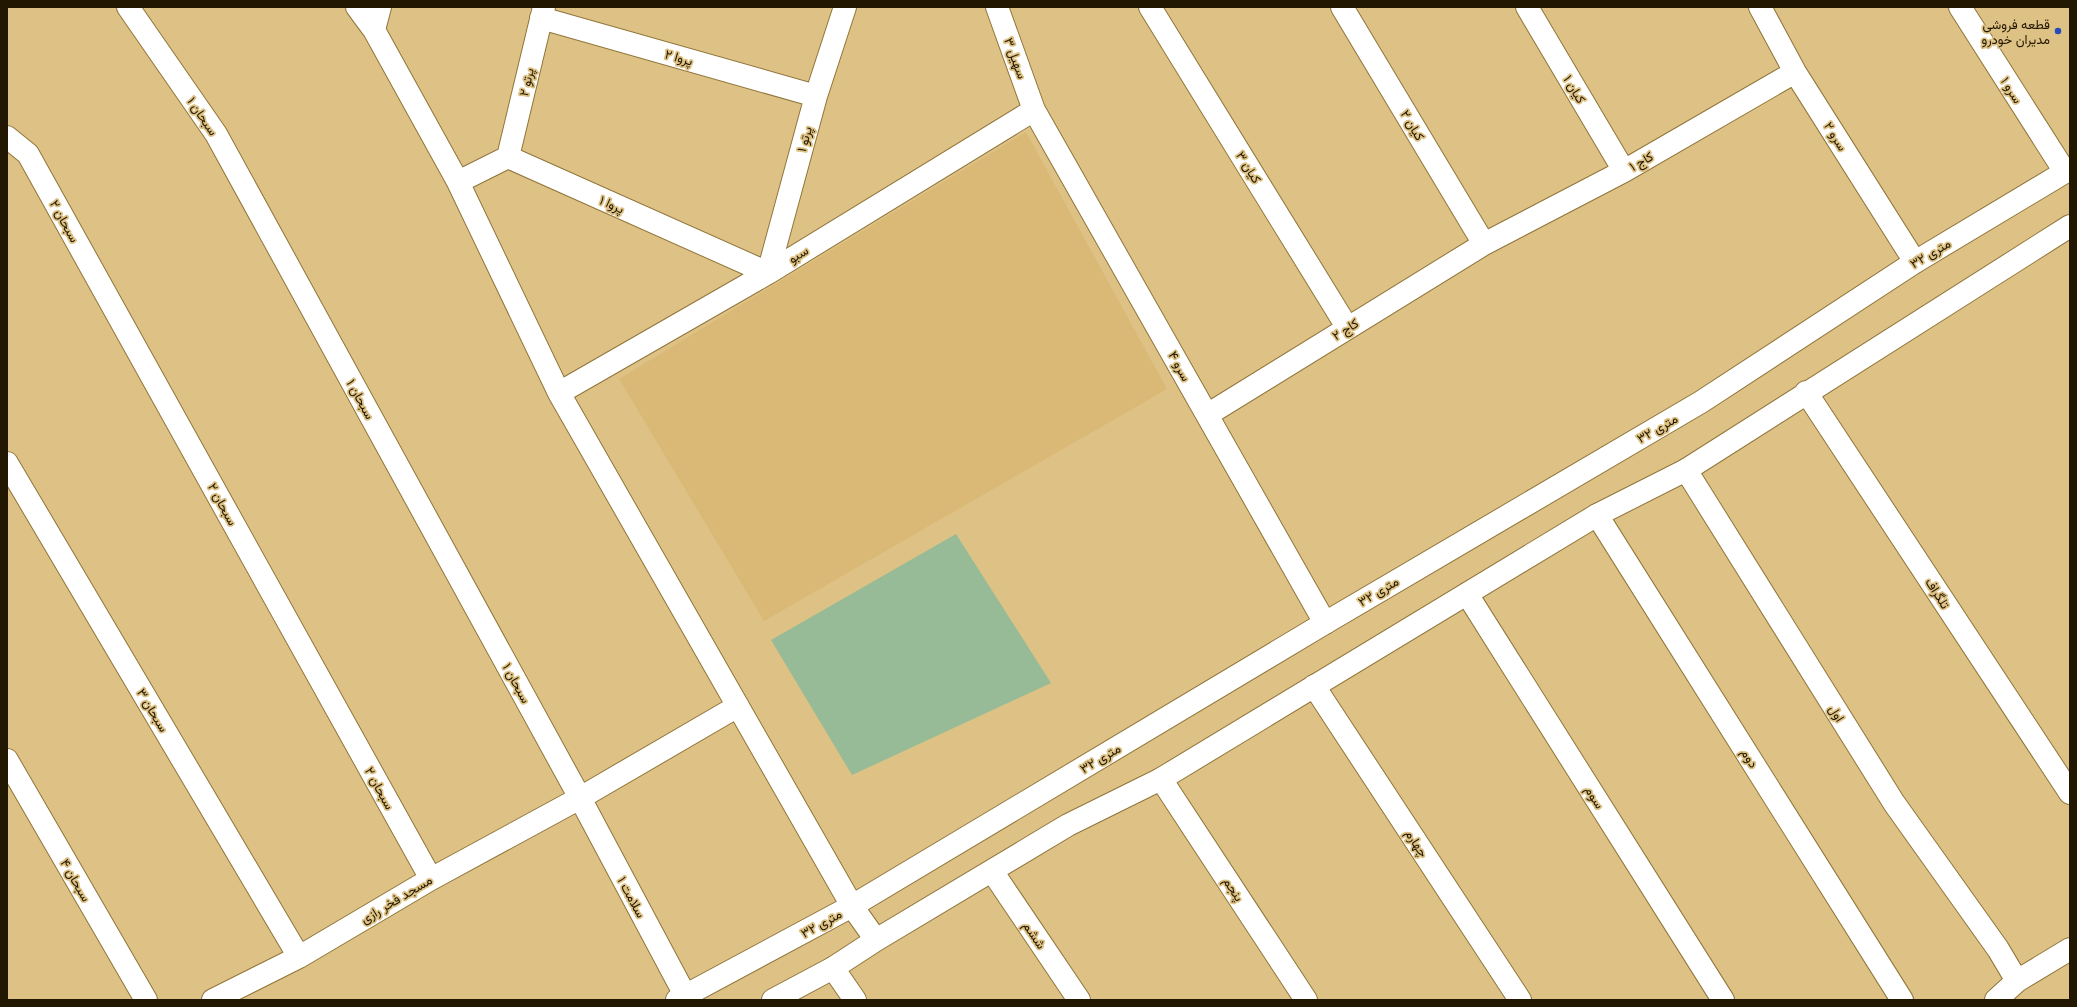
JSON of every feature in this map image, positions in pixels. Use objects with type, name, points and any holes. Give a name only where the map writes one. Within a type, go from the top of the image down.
[{"type":"street","name":"سبحان ۱","points":[[128,7],[216,134],[580,798]]},
{"type":"street","points":[[358,7],[374,30],[458,182],[559,393],[852,906],[876,940]]},
{"type":"street","points":[[374,30],[380,7]]},
{"type":"street","name":"پرتو ۱","points":[[768,273],[816,96],[845,7]]},
{"type":"street","name":"سهیل ۳","points":[[997,7],[1034,110]]},
{"type":"street","name":"کیان ۳","points":[[1150,7],[1347,327]]},
{"type":"street","name":"کیان ۲","points":[[1342,7],[1484,244]]},
{"type":"street","name":"کیان ۱","points":[[1527,7],[1624,171]]},
{"type":"street","name":"سرو ۲","points":[[1760,7],[1795,72],[1915,262]]},
{"type":"street","name":"سرو ۱","points":[[1960,7],[2067,170]]},
{"type":"street","name":"پروا ۲","points":[[543,12],[816,96]]},
{"type":"street","name":"پرتو ۲","points":[[508,158],[543,12]]},
{"type":"street","name":"کاج ۱","points":[[1484,244],[1624,171],[1795,72]]},
{"type":"street","name":"سبو","points":[[559,393],[768,273],[1034,110]]},
{"type":"street","name":"سرو ۴","points":[[1034,110],[1325,623]]},
{"type":"street","name":"سبحان ۲","points":[[7,137],[28,154],[431,879]]},
{"type":"street","points":[[458,182],[508,158]]},
{"type":"street","name":"پروا ۱","points":[[508,158],[768,273]]},
{"type":"street","name":"۳۲ متری","points":[[681,998],[852,906],[1325,623],[1701,402],[1915,262],[2067,170]]},
{"type":"street","points":[[773,1000],[833,968],[876,940],[1068,825],[1161,779],[1597,515],[1686,470],[1806,392],[2070,226]]},
{"type":"street","name":"کاج ۲","points":[[1207,415],[1347,327],[1484,244]]},
{"type":"street","name":"تلگراف","points":[[1806,392],[2070,793]]},
{"type":"street","name":"سبحان ۳","points":[[7,463],[299,958]]},
{"type":"street","name":"اول","points":[[1686,470],[1894,803],[1998,949],[2017,981]]},
{"type":"street","name":"دوم","points":[[1597,515],[1902,1000]]},
{"type":"street","name":"سوم","points":[[1467,594],[1723,1000]]},
{"type":"street","name":"چهارم","points":[[1314,686],[1520,1000]]},
{"type":"street","name":"مسجد فخر رازی","points":[[213,1000],[299,958],[431,879],[580,798],[738,706]]},
{"type":"street","name":"سبحان ۴","points":[[7,760],[146,1000]]},
{"type":"street","name":"پنجم","points":[[1161,779],[1306,1000]]},
{"type":"street","name":"سلامت ۱","points":[[580,798],[681,998]]},
{"type":"street","name":"ششم","points":[[992,871],[1079,1000]]},
{"type":"street","points":[[1996,1000],[2017,981],[2070,949]]},
{"type":"street","points":[[833,968],[855,1000]]},
{"type":"shaded area","points":[[1026,132],[1167,389],[764,621],[619,379]]},
{"type":"green space","points":[[956,534],[1051,683],[852,775],[771,640]]},
{"type":"place","name":"قطعه فروشی مدیران خودرو","points":[[2058,31]]}]
